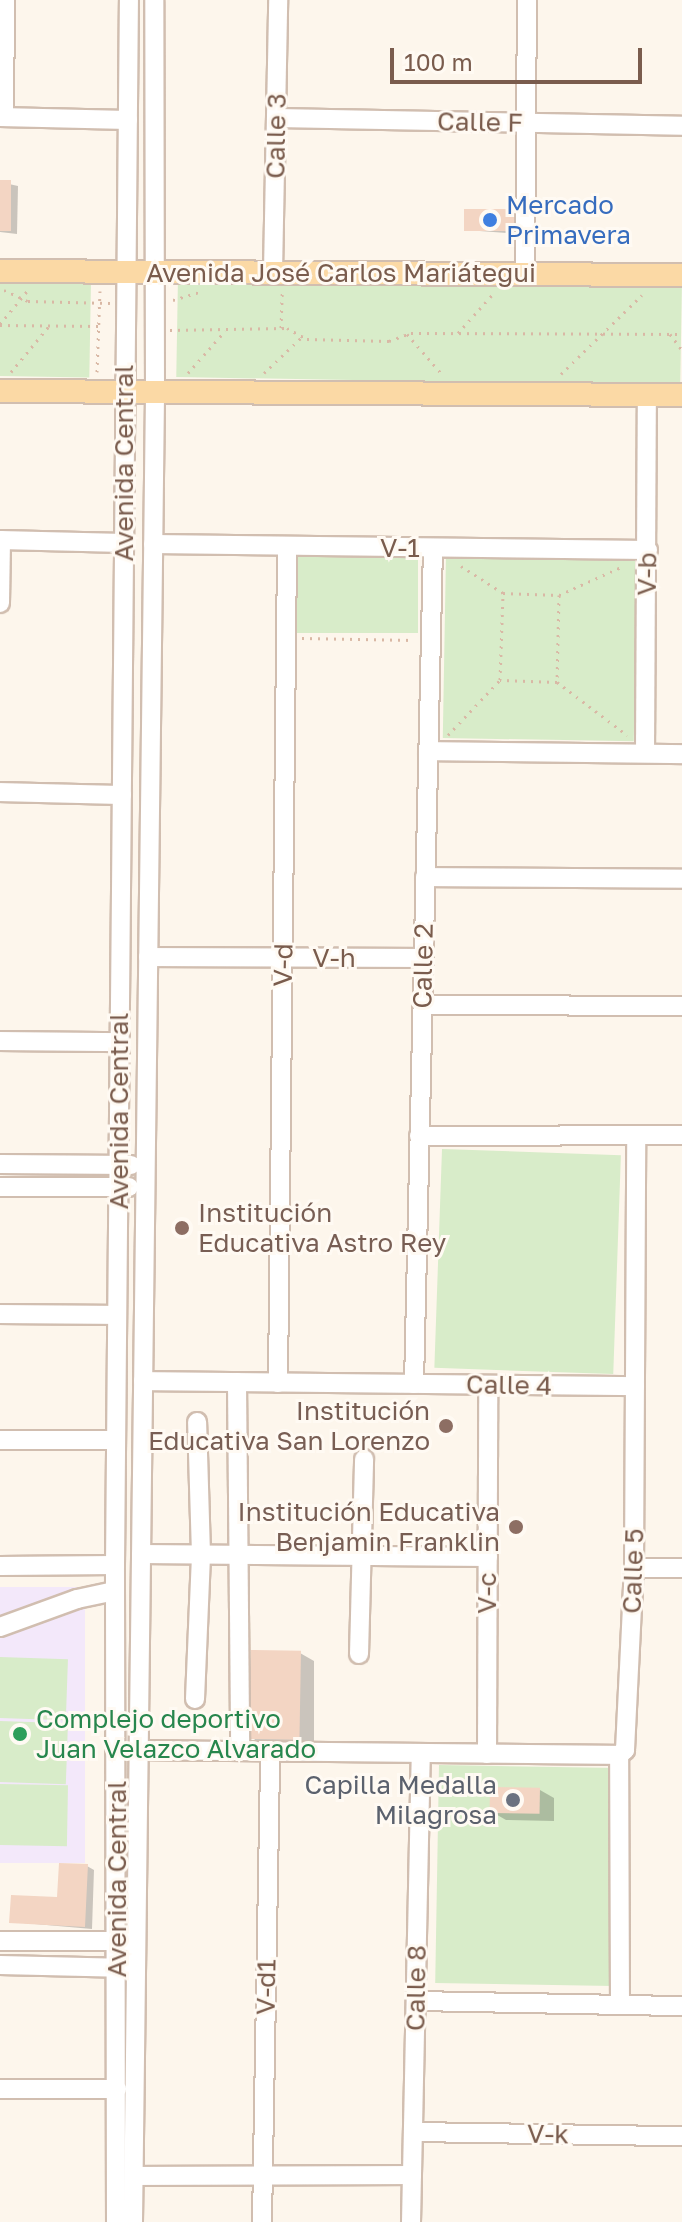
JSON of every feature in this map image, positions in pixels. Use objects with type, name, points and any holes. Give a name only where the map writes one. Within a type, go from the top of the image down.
[{"type":"main road","name":"Avenida José Carlos Mariátegui","points":[[0,271],[682,275]]},
{"type":"main road","points":[[4,384],[97,392],[682,395]]},
{"type":"street","points":[[5,0],[2,117],[128,120]]},
{"type":"street","name":"Avenida Central","points":[[129,0],[124,272],[115,1591],[117,1941],[127,1968],[133,2222]]},
{"type":"street","name":"Avenida Central","points":[[116,2222],[117,2089],[127,1968],[136,1941],[155,392],[154,0]]},
{"type":"street","name":"Calle 3","points":[[278,0],[278,272]]},
{"type":"street","points":[[518,274],[526,123],[527,0]]},
{"type":"street","name":"Calle F","points":[[277,118],[682,126]]},
{"type":"street","name":"V-b","points":[[645,753],[647,394]]},
{"type":"street","points":[[0,603],[0,540],[124,543]]},
{"type":"street","name":"V-1","points":[[153,544],[648,550]]},
{"type":"street","name":"V-d","points":[[278,1383],[287,547]]},
{"type":"street","name":"Calle 2","points":[[414,1384],[433,548]]},
{"type":"street","points":[[428,751],[682,754]]},
{"type":"street","points":[[0,792],[122,795]]},
{"type":"street","points":[[425,877],[682,879]]},
{"type":"street","name":"V-h","points":[[148,957],[423,958]]},
{"type":"street","points":[[422,1005],[682,1006]]},
{"type":"street","points":[[0,1041],[120,1042]]},
{"type":"street","name":"Calle 5","points":[[620,2005],[619,1755],[625,1750],[634,1568],[636,1135]]},
{"type":"street","points":[[419,1136],[682,1135]]},
{"type":"street","points":[[0,1164],[146,1165]]},
{"type":"street","points":[[0,1187],[145,1188]]},
{"type":"street","points":[[0,1314],[117,1315]]},
{"type":"street","name":"Calle 4","points":[[143,1381],[635,1386]]},
{"type":"street","points":[[237,1382],[240,1751]]},
{"type":"street","name":"V-c","points":[[487,1754],[488,1385]]},
{"type":"street","points":[[195,1699],[201,1554],[197,1422]]},
{"type":"street","points":[[0,1440],[116,1440]]},
{"type":"street","points":[[359,1654],[364,1459]]},
{"type":"street","points":[[141,1554],[488,1557]]},
{"type":"street","points":[[0,1566],[115,1565]]},
{"type":"street","points":[[634,1568],[682,1568]]},
{"type":"street","points":[[0,1627],[77,1599],[115,1591]]},
{"type":"street","points":[[139,1750],[619,1755]]},
{"type":"street","name":"V-d1","points":[[262,2222],[270,1751]]},
{"type":"street","name":"Calle 8","points":[[411,2222],[421,1753]]},
{"type":"street","points":[[0,1941],[136,1941]]},
{"type":"street","points":[[0,1965],[127,1968]]},
{"type":"street","points":[[416,2001],[682,2006]]},
{"type":"street","points":[[0,2089],[117,2089]]},
{"type":"street","name":"V-k","points":[[413,2132],[682,2136]]},
{"type":"street","points":[[134,2176],[412,2175]]},
{"type":"path","points":[[0,324],[44,271]]},
{"type":"path","points":[[97,392],[100,272]]},
{"type":"path","points":[[278,272],[281,328]]},
{"type":"path","points":[[458,333],[518,274]]},
{"type":"path","points":[[557,394],[557,378],[649,288],[650,275]]},
{"type":"path","points":[[0,324],[99,326]]},
{"type":"path","points":[[4,384],[49,326]]},
{"type":"path","points":[[167,329],[281,328],[302,337],[389,341],[407,334],[682,334]]},
{"type":"path","points":[[187,392],[188,371],[227,329]]},
{"type":"path","points":[[407,334],[444,375],[445,393]]},
{"type":"path","points":[[670,334],[682,350]]},
{"type":"path","points":[[260,393],[260,376],[302,337]]},
{"type":"path","points":[[465,559],[449,559],[503,593],[559,595],[633,562],[618,562]]},
{"type":"path","points":[[428,751],[447,736],[500,680],[503,593]]},
{"type":"path","points":[[557,682],[559,595]]},
{"type":"path","points":[[286,637],[430,641]]},
{"type":"path","points":[[500,680],[557,682],[632,738]]},
{"type":"path","points":[[447,721],[447,736]]},
{"type":"path","points":[[632,722],[632,738]]},
{"type":"path","points":[[447,736],[462,736]]},
{"type":"path","points":[[617,738],[632,738]]},
{"type":"shaded area","points":[[0,1587],[85,1587],[85,1863],[0,1863]]},
{"type":"green space","points":[[178,277],[682,286],[680,386],[176,377]]},
{"type":"green space","points":[[0,280],[91,282],[89,378],[0,376]]},
{"type":"green space","points":[[296,554],[418,554],[418,633],[296,633]]},
{"type":"green space","points":[[446,554],[637,557],[634,741],[443,738]]},
{"type":"green space","points":[[442,1149],[621,1155],[613,1374],[434,1368]]},
{"type":"green space","points":[[0,1657],[68,1659],[66,1720],[0,1718]]},
{"type":"green space","points":[[0,1721],[68,1723],[66,1784],[0,1782]]},
{"type":"green space","points":[[439,1765],[617,1768],[613,1986],[435,1983]]},
{"type":"green space","points":[[0,1784],[68,1785],[67,1846],[0,1845]]},
{"type":"building","points":[[0,180],[11,180],[11,231],[0,231]]},
{"type":"building","name":"Mercado Primavera","points":[[464,209],[516,209],[516,231],[464,231]]},
{"type":"building","points":[[251,1650],[301,1651],[299,1740],[249,1739]]},
{"type":"building","points":[[490,1787],[540,1788],[540,1814],[490,1813]]},
{"type":"building","points":[[59,1863],[88,1864],[85,1927],[9,1923],[11,1895],[57,1897]]},
{"type":"place","name":"Mercado Primavera","points":[[490,220]]},
{"type":"place","name":"Institución Educativa Astro Rey","points":[[182,1228]]},
{"type":"place","name":"Institución Educativa San Lorenzo","points":[[446,1426]]},
{"type":"place","name":"Institución Educativa Benjamin Franklin","points":[[516,1527]]},
{"type":"place","name":"Complejo deportivo Juan Velazco Alvarado","points":[[20,1734]]},
{"type":"place","name":"Capilla Medalla Milagrosa","points":[[513,1800]]}]
